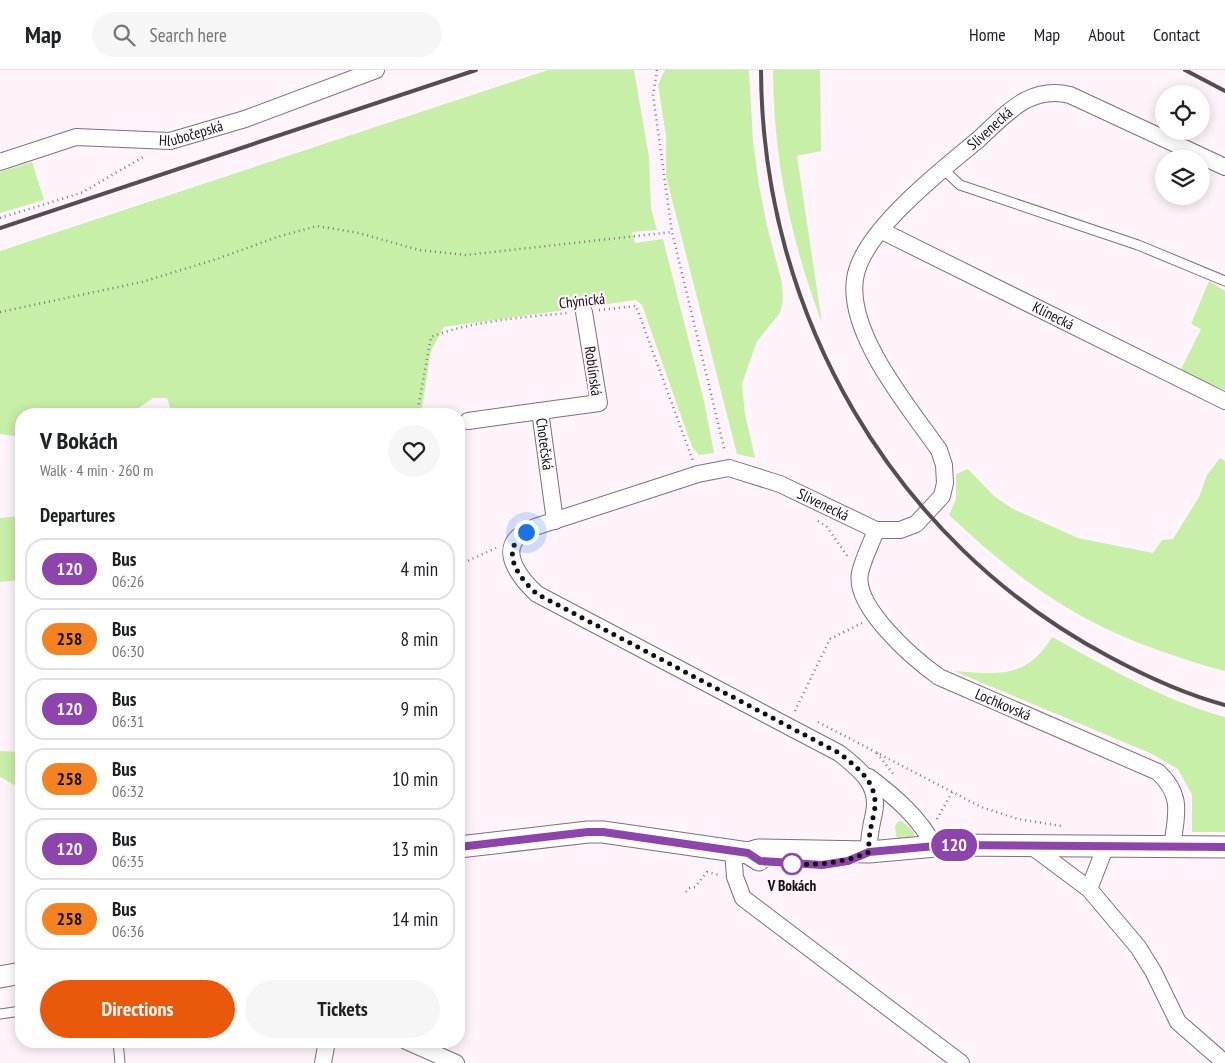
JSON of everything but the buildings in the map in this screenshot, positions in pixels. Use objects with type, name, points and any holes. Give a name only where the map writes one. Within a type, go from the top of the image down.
[{"type":"street","name":"Hlubočepská","points":[[0,162],[76,137],[170,141],[245,119],[376,70]]},
{"type":"street","name":"Slivenecká","points":[[513,547],[517,538],[535,527],[698,474],[729,468],[780,484],[876,530],[900,530],[916,524],[938,502],[945,483],[944,465],[939,450],[867,342],[858,319],[855,279],[860,261],[882,231],[918,190],[1024,100],[1043,93],[1062,93],[1082,100],[1225,167]]},
{"type":"street","name":"Klínecká","points":[[882,231],[1225,401]]},
{"type":"street","name":"Roblínská","points":[[540,411],[598,403],[584,312]]},
{"type":"street","name":"Chotečská","points":[[468,421],[540,411],[555,521]]},
{"type":"street","points":[[859,575],[876,530]]},
{"type":"street","points":[[513,547],[513,561],[521,580],[537,594],[839,753],[888,791],[928,834],[934,846]]},
{"type":"street","name":"Lochkovská","points":[[859,575],[864,597],[872,613],[913,659],[939,676],[1158,772],[1168,782],[1176,797],[1172,847]]},
{"type":"street","points":[[863,772],[875,791],[875,811],[868,836],[869,852]]},
{"type":"street","points":[[465,846],[588,832],[741,852],[758,850],[869,852],[934,846],[1030,845],[1105,848],[1225,847]]},
{"type":"street","points":[[1030,845],[1089,889],[1138,947],[1153,971],[1178,1022],[1225,1063]]},
{"type":"street","points":[[1089,889],[1105,848]]},
{"type":"street","points":[[741,852],[735,877],[743,898],[961,1063]]},
{"type":"street","points":[[0,977],[15,974]]},
{"type":"street","points":[[323,1063],[326,1048]]},
{"type":"street","points":[[422,1048],[456,1063]]},
{"type":"lane","points":[[943,169],[960,185],[1138,244],[1225,281]]},
{"type":"lane","points":[[0,1014],[15,1012]]},
{"type":"lane","points":[[119,1048],[120,1063]]},
{"type":"path","points":[[657,70],[653,95],[672,232],[729,468]]},
{"type":"path","points":[[0,218],[80,193],[146,155]]},
{"type":"path","points":[[0,312],[142,282],[217,259],[277,236],[317,226],[359,233],[419,250],[466,255],[672,232]]},
{"type":"path","name":"Chýnická","points":[[418,408],[431,337],[445,331],[528,317],[636,306],[698,474]]},
{"type":"path","points":[[815,519],[827,527],[859,575]]},
{"type":"path","points":[[465,562],[495,548],[513,547]]},
{"type":"path","points":[[795,711],[830,639],[864,622],[872,613]]},
{"type":"path","points":[[786,707],[803,715]]},
{"type":"path","points":[[811,719],[982,807],[1018,819],[1063,826]]},
{"type":"path","points":[[877,752],[895,776]]},
{"type":"path","points":[[937,819],[952,792]]},
{"type":"path","points":[[686,892],[689,888],[695,887],[707,872],[716,875]]},
{"type":"green space","points":[[548,70],[634,70],[649,157],[651,208],[657,230],[632,232],[635,243],[663,239],[704,401],[714,453],[699,455],[692,447],[642,305],[636,300],[444,327],[431,351],[422,408],[170,408],[167,398],[153,398],[139,408],[15,408],[15,436],[0,434],[0,251]]},
{"type":"green space","points":[[665,70],[749,70],[753,141],[759,185],[767,226],[782,283],[783,300],[780,313],[757,341],[742,384],[745,414],[755,458],[737,454],[666,176],[666,136],[658,85]]},
{"type":"green space","points":[[773,70],[820,70],[821,151],[797,156],[822,323],[801,261],[786,199],[776,135]]},
{"type":"green space","points":[[32,162],[44,200],[0,213],[0,172]]},
{"type":"green space","points":[[1209,281],[1225,291],[1225,390],[1180,371],[1201,329],[1191,324]]},
{"type":"green space","points":[[1220,458],[1225,461],[1225,671],[1180,658],[1134,641],[1070,610],[1010,568],[949,515],[956,499],[956,474],[968,469],[994,496],[1013,509],[1078,538],[1153,553],[1162,540],[1173,539],[1199,497],[1207,475]]},
{"type":"green space","points":[[15,517],[15,581],[0,582],[0,518]]},
{"type":"green space","points":[[1052,637],[1158,692],[1180,702],[1225,717],[1225,832],[1192,832],[1192,795],[1178,769],[1150,753],[954,671],[997,673],[1010,671],[1032,661]]},
{"type":"green space","points":[[0,751],[15,752],[15,786],[0,777]]},
{"type":"green space","points":[[902,821],[914,832],[914,839],[900,840],[896,836],[895,826],[898,822]]},
{"type":"railway","points":[[0,228],[476,70]]},
{"type":"railway","points":[[761,70],[767,160],[785,248],[814,332],[854,411],[904,484],[963,550],[1031,608],[1108,656],[1136,671],[1180,690],[1225,705]]},
{"type":"railway","points":[[1185,70],[1225,91]]},
{"type":"bus line","name":"120","points":[[465,846],[588,832],[603,832],[748,853],[760,861],[822,865],[848,861],[869,852],[947,845],[1030,845],[1105,848],[1225,847]]},
{"type":"place","name":"V Bokách","points":[[792,864]]},
{"type":"route","points":[[526,532],[517,538],[513,547],[513,561],[521,580],[537,594],[839,753],[863,772],[875,791],[875,811],[868,836],[869,852],[848,861],[830,864],[822,865],[790,864],[792,864]]}]
